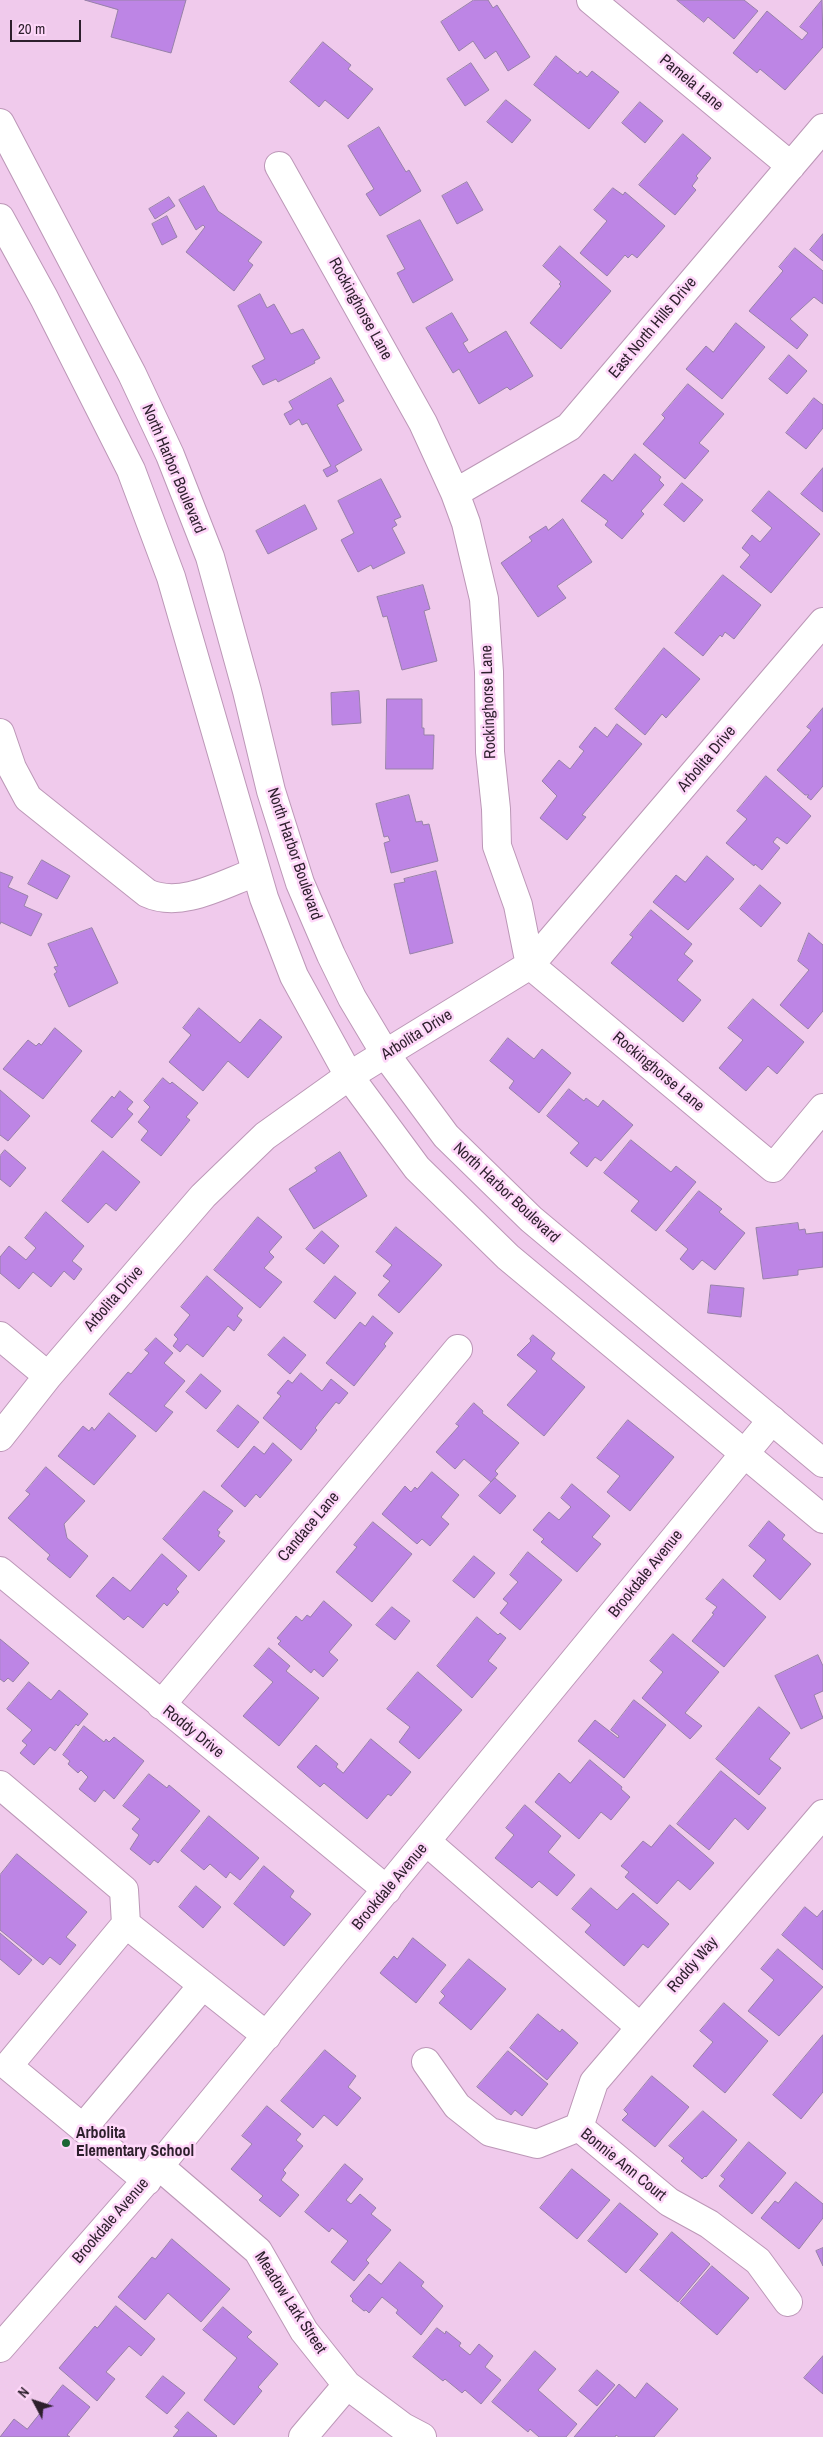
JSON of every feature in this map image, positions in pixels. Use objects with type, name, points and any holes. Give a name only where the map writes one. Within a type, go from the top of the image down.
[{"type":"street","name":"Pamela Lane","points":[[591,0],[791,166]]},
{"type":"street","name":"North Harbor Boulevard","points":[[0,123],[123,357],[170,455],[210,557],[247,691],[271,791],[300,884],[339,972],[386,1055],[446,1136],[531,1219],[823,1463]]},
{"type":"street","name":"East North Hills Drive","points":[[455,493],[569,427],[823,128]]},
{"type":"street","name":"Rockinghorse Lane","points":[[279,166],[423,423],[455,493],[466,524],[484,599],[489,672],[490,752],[496,809],[497,846],[518,905],[530,965],[773,1168],[823,1108]]},
{"type":"street","points":[[0,218],[44,298],[132,470],[171,576],[256,872],[294,976],[349,1076],[417,1168],[508,1257],[823,1519]]},
{"type":"street","name":"Arbolita Drive","points":[[0,1437],[48,1376],[203,1196],[265,1136],[349,1076],[530,965],[823,622]]},
{"type":"street","points":[[0,733],[6,766],[28,798],[138,887],[160,899],[184,898],[256,872]]},
{"type":"street","points":[[0,1336],[48,1376]]},
{"type":"street","name":"Candace Lane","points":[[160,1705],[458,1348]]},
{"type":"street","name":"Brookdale Avenue","points":[[0,2348],[153,2173],[267,2036],[772,1420]]},
{"type":"street","name":"Roddy Drive","points":[[0,1571],[160,1705],[387,1890]]},
{"type":"street","points":[[0,1785],[124,1890],[126,1924],[267,2036]]},
{"type":"street","name":"Roddy Way","points":[[579,2127],[594,2082],[823,1814]]},
{"type":"street","points":[[427,1842],[640,2027]]},
{"type":"street","name":"Meadow Lark Street","points":[[126,1924],[8,2066],[83,2128],[153,2173],[258,2251],[304,2331],[347,2385],[403,2427],[422,2437]]},
{"type":"street","points":[[83,2128],[203,1985]]},
{"type":"street","name":"Bonnie Ann Court","points":[[426,2062],[457,2106],[490,2132],[537,2144],[579,2127],[669,2202],[709,2224],[758,2261],[788,2302]]},
{"type":"street","points":[[303,2437],[347,2385]]},
{"type":"building","points":[[85,0],[186,0],[171,53],[111,37],[118,10]]},
{"type":"building","points":[[474,0],[488,0],[493,8],[497,5],[530,57],[508,71],[496,51],[485,59],[473,41],[459,51],[441,22]]},
{"type":"building","points":[[677,0],[744,0],[758,11],[734,39],[708,17],[704,22]]},
{"type":"building","points":[[822,0],[823,47],[785,90],[760,69],[757,73],[733,53],[767,11],[802,40],[808,33],[800,27]]},
{"type":"building","points":[[323,42],[351,65],[348,69],[373,89],[348,119],[325,100],[319,107],[290,82]]},
{"type":"building","points":[[556,56],[578,74],[580,71],[587,77],[592,71],[619,92],[589,129],[534,85]]},
{"type":"building","points":[[471,63],[489,90],[465,106],[447,79]]},
{"type":"building","points":[[506,100],[531,120],[512,143],[487,122]]},
{"type":"building","points":[[640,102],[663,121],[645,143],[622,123]]},
{"type":"building","points":[[379,127],[406,172],[409,170],[421,191],[380,216],[366,194],[374,189],[348,146]]},
{"type":"building","points":[[683,134],[711,158],[696,176],[698,178],[692,186],[696,190],[675,215],[639,185]]},
{"type":"building","points":[[467,182],[483,210],[457,224],[442,196]]},
{"type":"building","points":[[204,186],[218,211],[262,242],[248,261],[253,265],[234,291],[186,252],[205,227],[203,225],[196,230],[179,200]]},
{"type":"building","points":[[613,188],[623,195],[625,192],[665,226],[637,258],[632,254],[628,258],[625,255],[607,276],[580,253],[607,221],[594,210]]},
{"type":"building","points":[[169,197],[175,206],[155,219],[149,209]]},
{"type":"building","points":[[167,216],[177,237],[162,245],[152,224]]},
{"type":"building","points":[[420,220],[453,280],[413,303],[397,273],[405,269],[387,236]]},
{"type":"building","points":[[823,234],[823,261],[810,250]]},
{"type":"building","points":[[560,246],[611,291],[561,349],[530,323],[561,286],[559,284],[561,282],[543,266]]},
{"type":"building","points":[[795,248],[823,271],[823,304],[814,297],[790,319],[808,335],[797,349],[749,311],[783,271],[779,267]]},
{"type":"building","points":[[260,294],[267,308],[274,304],[291,334],[303,329],[320,358],[314,361],[315,363],[278,382],[276,379],[263,385],[252,366],[265,359],[238,306]]},
{"type":"building","points":[[452,313],[468,340],[463,343],[469,353],[506,331],[533,376],[510,390],[507,387],[479,404],[459,369],[453,373],[426,328]]},
{"type":"building","points":[[736,323],[765,347],[722,399],[686,369],[706,346],[713,352]]},
{"type":"building","points":[[789,355],[807,371],[787,394],[769,379]]},
{"type":"building","points":[[331,378],[344,401],[337,405],[362,450],[335,466],[338,471],[327,477],[323,470],[331,466],[307,423],[302,425],[299,419],[290,425],[284,414],[293,409],[289,402]]},
{"type":"building","points":[[688,384],[724,414],[699,443],[709,451],[685,479],[643,444],[665,418],[662,415]]},
{"type":"building","points":[[814,398],[823,405],[823,428],[806,449],[786,433]]},
{"type":"building","points":[[635,454],[661,477],[659,480],[664,485],[641,511],[644,514],[622,539],[605,525],[608,521],[581,501],[604,474],[612,481]]},
{"type":"building","points":[[823,468],[823,512],[801,494]]},
{"type":"building","points":[[381,479],[401,517],[394,520],[397,525],[392,528],[405,553],[373,569],[371,565],[358,572],[341,540],[354,533],[338,501]]},
{"type":"building","points":[[682,483],[703,500],[684,522],[664,505]]},
{"type":"building","points":[[769,491],[820,534],[771,593],[740,567],[750,555],[742,548],[752,535],[760,542],[772,528],[752,511]]},
{"type":"building","points":[[305,505],[317,529],[268,554],[256,531]]},
{"type":"building","points":[[563,519],[592,562],[557,586],[566,598],[538,617],[501,563],[532,541],[529,537],[546,526],[548,530]]},
{"type":"building","points":[[723,575],[761,605],[734,639],[725,632],[722,637],[720,635],[703,656],[675,633]]},
{"type":"building","points":[[423,585],[430,609],[424,611],[437,661],[402,670],[387,616],[383,617],[377,597]]},
{"type":"building","points":[[664,648],[700,679],[666,718],[662,714],[645,735],[615,709]]},
{"type":"building","points":[[359,691],[361,723],[332,725],[331,693]]},
{"type":"building","points":[[387,699],[422,699],[422,728],[424,728],[424,735],[434,735],[433,769],[386,769]]},
{"type":"building","points":[[823,708],[823,786],[811,800],[807,797],[809,795],[805,795],[777,770],[811,730],[807,727]]},
{"type":"building","points":[[617,724],[642,744],[582,815],[586,817],[567,840],[540,818],[557,796],[542,781],[559,760],[570,769],[584,751],[579,747],[595,727],[607,737]]},
{"type":"building","points":[[766,776],[811,816],[787,844],[777,837],[773,842],[780,848],[762,870],[755,864],[754,866],[726,843],[747,819],[737,811]]},
{"type":"building","points":[[409,795],[416,822],[422,821],[423,825],[429,824],[438,861],[391,873],[384,843],[390,841],[388,836],[384,837],[376,804]]},
{"type":"building","points":[[707,856],[734,879],[688,930],[653,902],[676,875],[685,882]]},
{"type":"building","points":[[42,860],[70,876],[57,899],[28,884]]},
{"type":"building","points":[[436,871],[453,943],[410,954],[394,884],[405,882],[404,879]]},
{"type":"building","points":[[0,872],[13,877],[8,887],[28,896],[24,906],[42,914],[31,936],[1,922],[0,924]]},
{"type":"building","points":[[760,885],[781,903],[761,927],[740,909]]},
{"type":"building","points":[[651,910],[692,944],[684,954],[693,961],[677,980],[701,1000],[683,1022],[611,963],[633,937],[630,935]]},
{"type":"building","points":[[92,928],[118,983],[69,1007],[54,974],[57,972],[54,967],[58,966],[48,944]]},
{"type":"building","points":[[809,933],[823,945],[823,1011],[808,1029],[780,1005],[809,970],[798,961]]},
{"type":"building","points":[[753,999],[804,1042],[777,1074],[768,1066],[746,1091],[719,1068],[743,1040],[728,1028]]},
{"type":"building","points":[[199,1008],[240,1043],[260,1019],[282,1037],[248,1078],[228,1061],[203,1091],[169,1062],[191,1035],[183,1028]]},
{"type":"building","points":[[55,1028],[82,1051],[43,1099],[3,1069],[28,1040],[36,1046],[39,1043],[41,1045]]},
{"type":"building","points":[[508,1038],[534,1059],[542,1049],[571,1073],[539,1113],[509,1088],[514,1081],[490,1061]]},
{"type":"building","points":[[163,1078],[170,1084],[172,1082],[198,1103],[186,1117],[190,1120],[161,1156],[141,1140],[148,1131],[138,1122],[150,1107],[144,1101]]},
{"type":"building","points":[[569,1089],[584,1101],[586,1098],[598,1107],[603,1100],[633,1125],[601,1161],[595,1157],[587,1167],[570,1153],[579,1143],[547,1116]]},
{"type":"building","points":[[0,1090],[30,1116],[8,1141],[0,1135]]},
{"type":"building","points":[[120,1091],[133,1102],[127,1109],[133,1114],[112,1138],[91,1121],[112,1096],[114,1098]]},
{"type":"building","points":[[631,1140],[671,1172],[676,1166],[696,1182],[656,1231],[631,1211],[639,1201],[604,1173]]},
{"type":"building","points":[[5,1150],[26,1168],[10,1187],[0,1179],[0,1156]]},
{"type":"building","points":[[103,1151],[140,1182],[116,1211],[106,1203],[88,1223],[62,1201]]},
{"type":"building","points":[[340,1152],[367,1196],[314,1229],[289,1189],[317,1171],[315,1168]]},
{"type":"building","points":[[699,1191],[722,1209],[719,1212],[745,1233],[715,1270],[702,1260],[693,1270],[680,1259],[688,1249],[666,1231]]},
{"type":"building","points":[[46,1212],[84,1246],[72,1261],[82,1269],[74,1280],[64,1271],[51,1287],[33,1272],[19,1289],[0,1273],[0,1257],[9,1246],[26,1260],[36,1248],[25,1238]]},
{"type":"building","points":[[258,1217],[282,1237],[269,1252],[274,1257],[264,1268],[282,1282],[260,1308],[214,1270]]},
{"type":"building","points":[[798,1223],[799,1230],[805,1229],[806,1234],[823,1232],[823,1267],[798,1270],[798,1275],[763,1279],[756,1228]]},
{"type":"building","points":[[396,1227],[442,1265],[399,1313],[378,1295],[390,1281],[383,1276],[392,1265],[376,1252]]},
{"type":"building","points":[[322,1231],[339,1246],[324,1264],[306,1249]]},
{"type":"building","points":[[207,1276],[243,1308],[237,1316],[242,1320],[234,1331],[228,1326],[203,1357],[187,1344],[180,1352],[173,1346],[178,1339],[174,1335],[190,1315],[181,1307]]},
{"type":"building","points":[[335,1276],[356,1293],[335,1319],[314,1302]]},
{"type":"building","points":[[711,1285],[744,1288],[741,1317],[708,1313]]},
{"type":"building","points":[[373,1316],[393,1333],[384,1344],[386,1346],[354,1386],[326,1363],[360,1322],[365,1326]]},
{"type":"building","points":[[533,1335],[555,1353],[551,1359],[585,1387],[544,1436],[507,1405],[537,1371],[517,1355],[531,1341],[530,1339]]},
{"type":"building","points":[[284,1337],[306,1355],[290,1374],[268,1355]]},
{"type":"building","points":[[156,1338],[173,1353],[164,1363],[185,1381],[164,1406],[173,1412],[156,1432],[109,1394],[128,1372],[131,1374],[149,1353],[145,1350]]},
{"type":"building","points":[[301,1373],[322,1391],[331,1379],[348,1393],[339,1404],[336,1402],[315,1428],[317,1430],[301,1450],[263,1418],[281,1396],[277,1393],[288,1380],[292,1383]]},
{"type":"building","points":[[201,1374],[221,1391],[206,1409],[186,1392]]},
{"type":"building","points":[[474,1403],[483,1411],[482,1413],[519,1443],[495,1471],[498,1474],[491,1482],[464,1459],[455,1469],[436,1452],[459,1426],[456,1424]]},
{"type":"building","points":[[238,1405],[259,1422],[238,1448],[217,1431]]},
{"type":"building","points":[[109,1413],[136,1436],[94,1485],[58,1456],[83,1426],[89,1431],[92,1427],[94,1430]]},
{"type":"building","points":[[628,1420],[674,1457],[630,1511],[607,1492],[620,1476],[597,1458]]},
{"type":"building","points":[[273,1443],[292,1460],[260,1498],[256,1494],[245,1507],[221,1486],[254,1446],[264,1454]]},
{"type":"building","points":[[46,1467],[85,1501],[64,1524],[67,1538],[88,1556],[70,1578],[47,1559],[50,1555],[8,1518],[30,1494],[26,1491]]},
{"type":"building","points":[[432,1472],[459,1495],[441,1517],[449,1524],[430,1546],[422,1539],[417,1544],[382,1514],[405,1486],[411,1492],[415,1487],[417,1489]]},
{"type":"building","points":[[495,1478],[516,1496],[500,1514],[479,1496]]},
{"type":"building","points":[[572,1484],[610,1516],[592,1537],[601,1544],[577,1572],[541,1542],[544,1539],[533,1530],[549,1512],[559,1520],[571,1507],[561,1498]]},
{"type":"building","points":[[204,1491],[233,1511],[217,1530],[220,1532],[218,1536],[225,1541],[199,1571],[163,1539]]},
{"type":"building","points":[[769,1521],[785,1535],[782,1539],[811,1564],[780,1600],[753,1576],[766,1560],[749,1546]]},
{"type":"building","points":[[373,1522],[412,1554],[372,1602],[336,1572],[357,1547],[354,1545]]},
{"type":"building","points":[[528,1552],[562,1580],[520,1630],[500,1613],[508,1603],[503,1599],[518,1582],[510,1575]]},
{"type":"building","points":[[162,1554],[187,1576],[176,1589],[179,1592],[167,1606],[164,1603],[143,1628],[128,1616],[124,1620],[96,1596],[113,1577],[130,1591]]},
{"type":"building","points":[[474,1556],[495,1573],[474,1598],[453,1581]]},
{"type":"building","points":[[723,1579],[766,1617],[724,1667],[692,1641],[714,1614],[712,1613],[717,1607],[706,1599]]},
{"type":"building","points":[[324,1601],[352,1625],[329,1652],[338,1660],[323,1677],[314,1669],[311,1673],[278,1644],[281,1641],[277,1638],[296,1616],[302,1621],[307,1615],[310,1617]]},
{"type":"building","points":[[392,1607],[410,1621],[395,1640],[376,1625]]},
{"type":"building","points":[[477,1617],[498,1635],[500,1633],[506,1638],[488,1661],[497,1668],[472,1698],[437,1666]]},
{"type":"building","points":[[673,1634],[719,1672],[685,1713],[702,1726],[690,1739],[642,1698],[663,1672],[650,1661]]},
{"type":"building","points":[[0,1639],[29,1663],[13,1682],[8,1678],[4,1682],[0,1679]]},
{"type":"building","points":[[269,1648],[290,1666],[286,1671],[319,1698],[279,1746],[243,1716],[273,1682],[254,1666]]},
{"type":"building","points":[[818,1655],[823,1666],[823,1691],[814,1695],[823,1718],[801,1729],[775,1676]]},
{"type":"building","points":[[418,1672],[462,1710],[419,1759],[399,1742],[410,1727],[387,1709]]},
{"type":"building","points":[[29,1682],[51,1700],[59,1690],[88,1714],[78,1726],[76,1724],[55,1751],[50,1747],[34,1765],[20,1753],[27,1745],[22,1741],[32,1730],[7,1709]]},
{"type":"building","points":[[634,1700],[666,1725],[624,1778],[578,1741],[595,1720],[618,1738],[619,1736],[611,1730]]},
{"type":"building","points":[[759,1707],[790,1733],[769,1759],[781,1768],[759,1795],[716,1759]]},
{"type":"building","points":[[84,1726],[104,1742],[106,1739],[109,1742],[114,1737],[144,1761],[114,1799],[104,1790],[95,1802],[79,1789],[88,1777],[81,1770],[78,1773],[68,1764],[70,1761],[63,1755]]},
{"type":"building","points":[[371,1739],[411,1772],[391,1796],[388,1794],[367,1819],[324,1783],[320,1787],[297,1767],[316,1745],[338,1764],[336,1767],[343,1773]]},
{"type":"building","points":[[590,1760],[622,1787],[621,1789],[630,1797],[611,1820],[601,1812],[579,1839],[535,1802],[559,1773],[570,1783]]},
{"type":"building","points":[[721,1771],[766,1808],[748,1830],[735,1818],[709,1850],[677,1824]]},
{"type":"building","points":[[149,1774],[167,1788],[169,1785],[200,1811],[158,1863],[154,1860],[150,1865],[130,1849],[139,1835],[132,1829],[140,1819],[123,1806]]},
{"type":"building","points":[[525,1805],[561,1836],[548,1852],[575,1875],[557,1896],[539,1881],[532,1888],[495,1858],[514,1835],[506,1828]]},
{"type":"building","points":[[209,1816],[259,1858],[240,1880],[230,1872],[226,1878],[210,1864],[204,1870],[181,1851]]},
{"type":"building","points":[[670,1825],[714,1863],[690,1890],[678,1880],[657,1904],[625,1877],[629,1872],[621,1866],[643,1841],[651,1847]]},
{"type":"building","points":[[17,1854],[87,1912],[66,1937],[76,1945],[60,1965],[50,1957],[43,1965],[0,1930],[0,1875]]},
{"type":"building","points":[[264,1866],[294,1891],[290,1897],[311,1914],[284,1946],[234,1904]]},
{"type":"building","points":[[196,1886],[221,1907],[203,1928],[179,1907]]},
{"type":"building","points":[[591,1888],[617,1910],[633,1893],[669,1924],[648,1948],[643,1944],[624,1966],[585,1932],[591,1925],[572,1909]]},
{"type":"building","points":[[805,1907],[817,1917],[823,1910],[823,1970],[782,1935]]},
{"type":"building","points":[[0,1933],[32,1960],[19,1975],[0,1959]]},
{"type":"building","points":[[413,1938],[446,1965],[416,2003],[380,1973],[394,1956],[397,1959]]},
{"type":"building","points":[[778,1949],[823,1987],[779,2036],[748,2011],[774,1980],[761,1969]]},
{"type":"building","points":[[469,1959],[506,1989],[471,2030],[439,2003],[445,1996],[441,1992]]},
{"type":"building","points":[[724,2003],[768,2041],[725,2093],[693,2066],[713,2042],[700,2031]]},
{"type":"building","points":[[538,2014],[560,2032],[562,2029],[578,2043],[547,2080],[510,2048]]},
{"type":"building","points":[[823,2035],[823,2092],[801,2119],[773,2095]]},
{"type":"building","points":[[325,2050],[356,2076],[348,2087],[361,2098],[337,2126],[324,2115],[313,2128],[281,2101]]},
{"type":"building","points":[[508,2051],[548,2084],[522,2116],[515,2110],[511,2115],[477,2087]]},
{"type":"building","points":[[652,2076],[689,2107],[655,2147],[622,2120],[628,2114],[624,2110]]},
{"type":"building","points":[[267,2106],[301,2134],[296,2140],[303,2146],[283,2170],[286,2173],[281,2180],[299,2195],[280,2217],[259,2200],[263,2196],[231,2169],[252,2144],[242,2136]]},
{"type":"building","points":[[703,2111],[737,2140],[706,2177],[702,2179],[681,2161],[684,2158],[669,2146]]},
{"type":"building","points":[[749,2142],[786,2173],[752,2214],[719,2186],[725,2179],[721,2176]]},
{"type":"building","points":[[345,2164],[363,2179],[346,2200],[351,2204],[360,2194],[376,2208],[371,2214],[391,2230],[366,2260],[369,2263],[354,2281],[331,2262],[348,2241],[332,2228],[329,2232],[305,2212]]},
{"type":"building","points":[[572,2169],[610,2200],[577,2239],[540,2208]]},
{"type":"building","points":[[796,2182],[823,2204],[823,2218],[799,2249],[761,2218],[775,2201],[778,2203]]},
{"type":"building","points":[[620,2203],[658,2234],[626,2273],[588,2241]]},
{"type":"building","points":[[672,2232],[710,2264],[678,2302],[640,2270]]},
{"type":"building","points":[[172,2239],[230,2289],[201,2322],[168,2293],[145,2320],[118,2297],[152,2257],[155,2259]]},
{"type":"building","points":[[823,2248],[823,2266],[816,2251]]},
{"type":"building","points":[[400,2262],[424,2282],[421,2286],[443,2306],[421,2335],[396,2313],[398,2310],[382,2297],[369,2313],[352,2301],[353,2299],[350,2296],[369,2274],[381,2284]]},
{"type":"building","points":[[712,2266],[749,2298],[717,2335],[680,2303]]},
{"type":"building","points":[[116,2306],[155,2339],[141,2356],[129,2346],[106,2372],[115,2379],[97,2401],[59,2368],[95,2326],[97,2328]]},
{"type":"building","points":[[223,2307],[252,2332],[247,2337],[278,2364],[258,2387],[262,2391],[234,2425],[204,2400],[237,2358],[203,2330]]},
{"type":"building","points":[[437,2328],[445,2334],[446,2331],[461,2343],[459,2346],[470,2355],[479,2344],[493,2356],[485,2367],[501,2380],[481,2404],[465,2390],[462,2393],[445,2379],[443,2381],[413,2357]]},
{"type":"building","points":[[535,2351],[556,2369],[538,2390],[577,2424],[566,2437],[539,2437],[530,2429],[528,2432],[492,2402]]},
{"type":"building","points":[[823,2356],[823,2394],[804,2378]]},
{"type":"building","points":[[597,2370],[615,2385],[597,2406],[579,2391]]},
{"type":"building","points":[[163,2376],[185,2393],[167,2414],[146,2397]]},
{"type":"building","points":[[647,2383],[678,2409],[654,2437],[619,2437],[616,2435],[615,2437],[574,2437],[619,2384],[635,2398]]},
{"type":"building","points":[[63,2385],[90,2407],[67,2435],[70,2437],[0,2437],[14,2419],[27,2429]]},
{"type":"building","points":[[188,2412],[217,2436],[173,2437],[179,2430],[175,2427]]},
{"type":"place","name":"Arbolita Elementary School","points":[[66,2143]]}]
